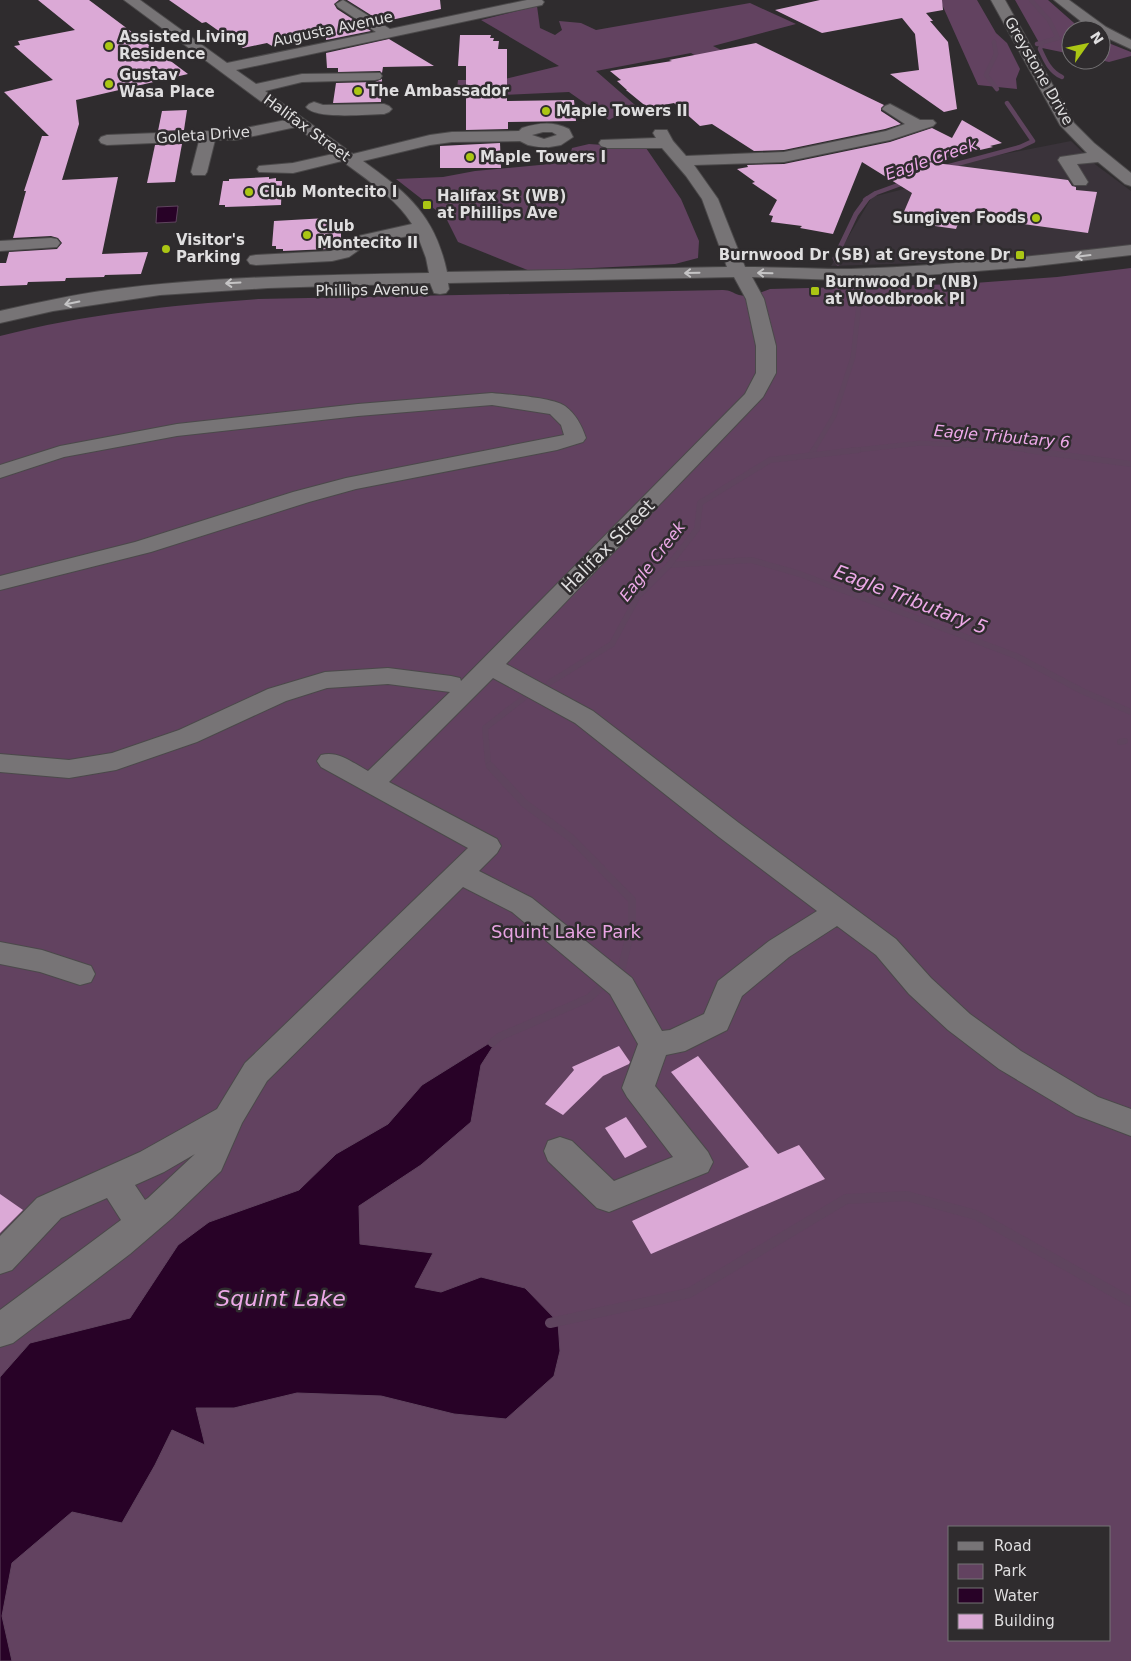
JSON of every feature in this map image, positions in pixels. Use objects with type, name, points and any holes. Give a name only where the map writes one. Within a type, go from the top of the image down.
[{"type":"street","name":"Halifax Street","points":[[131,0],[401,199],[424,227],[432,245],[440,283]]},
{"type":"street","name":"Greystone Drive","points":[[998,0],[1068,125],[1100,157],[1130,180]]},
{"type":"street","points":[[1062,0],[1088,20]]},
{"type":"street","name":"Augusta Avenue","points":[[224,68],[536,2]]},
{"type":"street","points":[[354,10],[389,34]]},
{"type":"street","points":[[468,17],[486,28]]},
{"type":"street","points":[[1111,35],[1131,45]]},
{"type":"street","points":[[253,89],[302,78],[375,76]]},
{"type":"street","points":[[316,90],[314,107],[321,110],[384,109]]},
{"type":"street","name":"Goleta Drive","points":[[108,140],[235,135],[292,118],[314,107]]},
{"type":"street","points":[[607,143],[784,157],[890,135],[923,124],[890,108]]},
{"type":"street","points":[[265,169],[291,168],[437,139],[502,135],[524,136]]},
{"type":"street","points":[[824,135],[840,145]]},
{"type":"street","points":[[199,172],[208,136]]},
{"type":"street","points":[[671,148],[740,145]]},
{"type":"street","name":"Halifax Street","points":[[375,781],[492,675],[525,628],[753,397],[766,373],[766,346],[755,299],[733,261],[710,199],[671,148]]},
{"type":"street","points":[[1080,182],[1066,160],[1100,157]]},
{"type":"street","points":[[256,260],[332,256],[343,253],[360,241],[424,227]]},
{"type":"street","points":[[0,246],[51,243]]},
{"type":"street","points":[[744,279],[876,273],[1031,262],[1131,250]]},
{"type":"street","points":[[744,279],[853,284],[988,277],[1131,263]]},
{"type":"street","name":"Phillips Avenue","points":[[0,317],[92,299],[172,287],[234,282],[440,283],[744,279]]},
{"type":"street","name":"Phillips Avenue","points":[[0,331],[120,307],[170,301],[440,283]]},
{"type":"street","points":[[0,472],[60,452],[177,430],[358,410],[492,399],[543,406],[557,410],[570,423],[576,438],[557,444],[354,483],[142,547],[0,582]]},
{"type":"street","points":[[492,675],[527,688],[584,717],[837,912],[886,947],[920,986],[959,1022],[1010,1060],[1087,1106],[1131,1123]]},
{"type":"street","points":[[0,763],[70,769],[116,761],[188,736],[277,695],[325,680],[388,676],[451,684]]},
{"type":"street","points":[[0,1331],[118,1243],[209,1161],[228,1118],[256,1072],[486,846],[375,781],[330,761]]},
{"type":"street","points":[[460,873],[522,905],[621,986],[654,1044],[638,1088],[696,1162],[609,1198],[560,1151]]},
{"type":"street","points":[[654,1044],[674,1042],[716,1022],[729,989],[779,949],[837,912]]},
{"type":"street","points":[[0,953],[42,961],[80,974]]},
{"type":"street","points":[[0,1259],[49,1208],[152,1162],[228,1118]]},
{"type":"street","points":[[113,1179],[142,1222]]},
{"type":"shaded area","points":[[1071,141],[1096,165],[1131,191],[1131,245],[983,261],[831,266],[872,197],[912,187],[950,167],[952,164]]},
{"type":"green space","points":[[940,0],[977,0],[996,33],[1007,43],[1020,69],[1016,79],[1017,89],[978,85]]},
{"type":"green space","points":[[1015,0],[1048,0],[1071,20],[1061,20],[1061,52],[1042,48]]},
{"type":"green space","points":[[750,3],[796,24],[713,46],[775,77],[729,76],[691,53],[596,71],[635,105],[609,120],[569,92],[456,97],[458,80],[501,80],[559,66],[481,20],[537,6],[540,28],[555,35],[562,30],[559,21],[581,23],[596,30]]},
{"type":"green space","points":[[1111,44],[1131,52],[1131,56],[1111,61]]},
{"type":"green space","points":[[589,144],[646,148],[681,199],[699,241],[698,258],[675,264],[530,271],[458,242],[446,218],[396,179],[443,177],[475,171],[571,162],[572,148]]},
{"type":"green space","name":"Squint Lake Park","points":[[1131,268],[1131,1661],[0,1661],[0,336],[96,316],[193,304],[258,299],[723,290],[747,296],[770,289],[961,284],[1057,277]]},
{"type":"water","points":[[178,206],[176,222],[156,223],[157,207]]},
{"type":"water","name":"Squint Lake","points":[[499,1037],[481,1065],[471,1122],[421,1165],[359,1206],[360,1244],[433,1253],[415,1287],[441,1292],[481,1277],[525,1288],[558,1322],[560,1351],[554,1376],[506,1419],[454,1414],[381,1396],[297,1393],[234,1408],[196,1408],[205,1445],[172,1430],[155,1465],[122,1523],[72,1512],[12,1563],[2,1616],[12,1661],[0,1661],[0,1377],[30,1343],[130,1318],[178,1245],[209,1222],[299,1190],[336,1154],[388,1124],[422,1085]]},
{"type":"building","points":[[38,0],[89,0],[188,74],[76,100],[79,124],[62,180],[118,177],[102,254],[148,252],[141,274],[66,278],[65,281],[28,282],[27,285],[0,286],[0,263],[6,263],[9,252],[57,249],[62,243],[58,238],[51,236],[13,238],[26,191],[24,191],[42,136],[49,136],[4,92],[53,80],[14,46],[20,45],[18,41],[75,30]]},
{"type":"building","points":[[169,0],[339,0],[334,4],[337,9],[371,31],[326,40],[326,34],[272,46],[267,43],[243,48],[206,22],[202,23]]},
{"type":"building","points":[[347,0],[440,0],[441,9],[382,22]]},
{"type":"building","points":[[820,0],[942,0],[943,10],[926,13],[933,21],[930,21],[948,42],[957,109],[944,112],[890,74],[919,70],[915,34],[902,18],[822,33],[775,10]]},
{"type":"building","points":[[460,35],[491,35],[490,38],[494,38],[493,41],[499,41],[498,49],[507,49],[507,101],[574,100],[576,121],[508,122],[508,129],[466,130],[466,66],[458,66]]},
{"type":"building","points":[[389,39],[434,66],[383,67],[382,73],[380,71],[338,72],[338,68],[327,68],[326,53]]},
{"type":"building","points":[[756,43],[884,105],[881,111],[901,124],[784,150],[754,151],[712,124],[700,126],[674,103],[648,108],[626,90],[617,81],[621,80],[610,71],[672,61],[669,60]]},
{"type":"building","name":"The Ambassador","points":[[382,79],[381,102],[333,103],[336,83],[375,82]]},
{"type":"building","points":[[187,110],[184,130],[158,131],[162,111]]},
{"type":"building","points":[[962,120],[1002,143],[990,146],[993,147],[928,162],[1068,180],[1072,186],[1076,187],[1076,190],[1097,192],[1088,233],[1001,221],[984,208],[961,216],[956,229],[900,221],[912,193],[862,162],[833,234],[800,228],[802,226],[771,222],[773,216],[769,215],[777,200],[752,183],[755,182],[737,169],[748,167],[747,165],[784,164],[890,142],[932,128],[952,138]]},
{"type":"building","name":"Maple Towers I","points":[[500,143],[501,168],[440,168],[440,146]]},
{"type":"building","points":[[182,144],[175,182],[147,183],[155,145]]},
{"type":"building","name":"Club Montecito I","points":[[269,177],[269,179],[276,178],[276,181],[282,181],[281,205],[225,207],[225,205],[219,205],[223,181]]},
{"type":"building","name":"Club Montecito II","points":[[327,218],[327,220],[341,222],[341,243],[336,243],[336,246],[329,247],[329,249],[283,251],[283,249],[276,249],[276,246],[272,246],[274,221]]},
{"type":"building","points":[[619,1046],[630,1062],[629,1064],[603,1076],[563,1115],[545,1104],[574,1070],[572,1067]]},
{"type":"building","points":[[698,1056],[778,1154],[799,1145],[825,1179],[651,1254],[632,1221],[749,1167],[671,1072]]},
{"type":"building","points":[[626,1117],[647,1147],[625,1158],[605,1128]]},
{"type":"building","points":[[0,1194],[23,1210],[0,1233]]},
{"type":"waterway","name":"Eagle Creek","points":[[1031,0],[1049,20],[1058,38],[1037,44]]},
{"type":"waterway","name":"Eagle Creek","points":[[994,42],[996,54],[986,75],[997,89]]},
{"type":"waterway","points":[[1042,43],[1040,49],[1046,61],[1051,69],[1062,77]]},
{"type":"waterway","name":"Eagle Creek","points":[[942,168],[1020,147],[1033,141],[1007,103]]},
{"type":"waterway","name":"Eagle Creek","points":[[865,200],[876,193],[909,181]]},
{"type":"waterway","name":"Eagle Creek","points":[[838,263],[835,258],[856,214],[867,199]]},
{"type":"waterway","name":"Eagle Creek","points":[[813,451],[834,416],[853,357],[859,304],[855,293]]},
{"type":"waterway","name":"Eagle Tributary 6","points":[[847,451],[921,443],[1004,447],[1036,451]]},
{"type":"waterway","name":"Eagle Creek","points":[[810,455],[814,450]]},
{"type":"waterway","name":"Eagle Tributary 6","points":[[810,455],[858,450]]},
{"type":"waterway","name":"Eagle Tributary 6","points":[[1027,450],[1131,464]]},
{"type":"waterway","name":"Eagle Creek","points":[[669,565],[697,529],[700,503],[770,460],[810,455]]},
{"type":"waterway","name":"Eagle Tributary 5","points":[[669,565],[751,560],[800,574],[1016,656],[1082,691],[1131,712]]},
{"type":"waterway","name":"Eagle Creek","points":[[549,683],[612,644],[638,596],[669,565]]},
{"type":"waterway","name":"Eagle Creek","points":[[491,767],[488,763],[485,728],[525,697]]},
{"type":"waterway","points":[[1120,742],[1125,741]]},
{"type":"waterway","name":"Eagle Creek","points":[[490,766],[524,803],[571,838],[632,900],[632,925],[622,967]]},
{"type":"waterway","name":"Eagle Creek","points":[[492,1043],[499,1037],[589,998],[604,984]]},
{"type":"waterway","points":[[550,1323],[689,1293],[846,1199],[907,1196],[976,1215],[1131,1302]]},
{"type":"place","name":"Assisted Living Residence","points":[[109,46]]},
{"type":"place","name":"Gustav Wasa Place","points":[[109,84]]},
{"type":"place","name":"The Ambassador","points":[[358,91]]},
{"type":"place","name":"Maple Towers II","points":[[546,111]]},
{"type":"place","name":"Maple Towers I","points":[[470,157]]},
{"type":"place","name":"Club Montecito I","points":[[249,192]]},
{"type":"place","name":"Halifax St (WB) at Phillips Ave","points":[[427,205]]},
{"type":"place","name":"Sungiven Foods","points":[[1036,218]]},
{"type":"place","name":"Club Montecito II","points":[[307,235]]},
{"type":"place","name":"Visitor's Parking","points":[[166,249]]},
{"type":"place","name":"Burnwood Dr (SB) at Greystone Dr","points":[[1020,255]]},
{"type":"place","name":"Burnwood Dr (NB) at Woodbrook Pl","points":[[815,291]]}]
